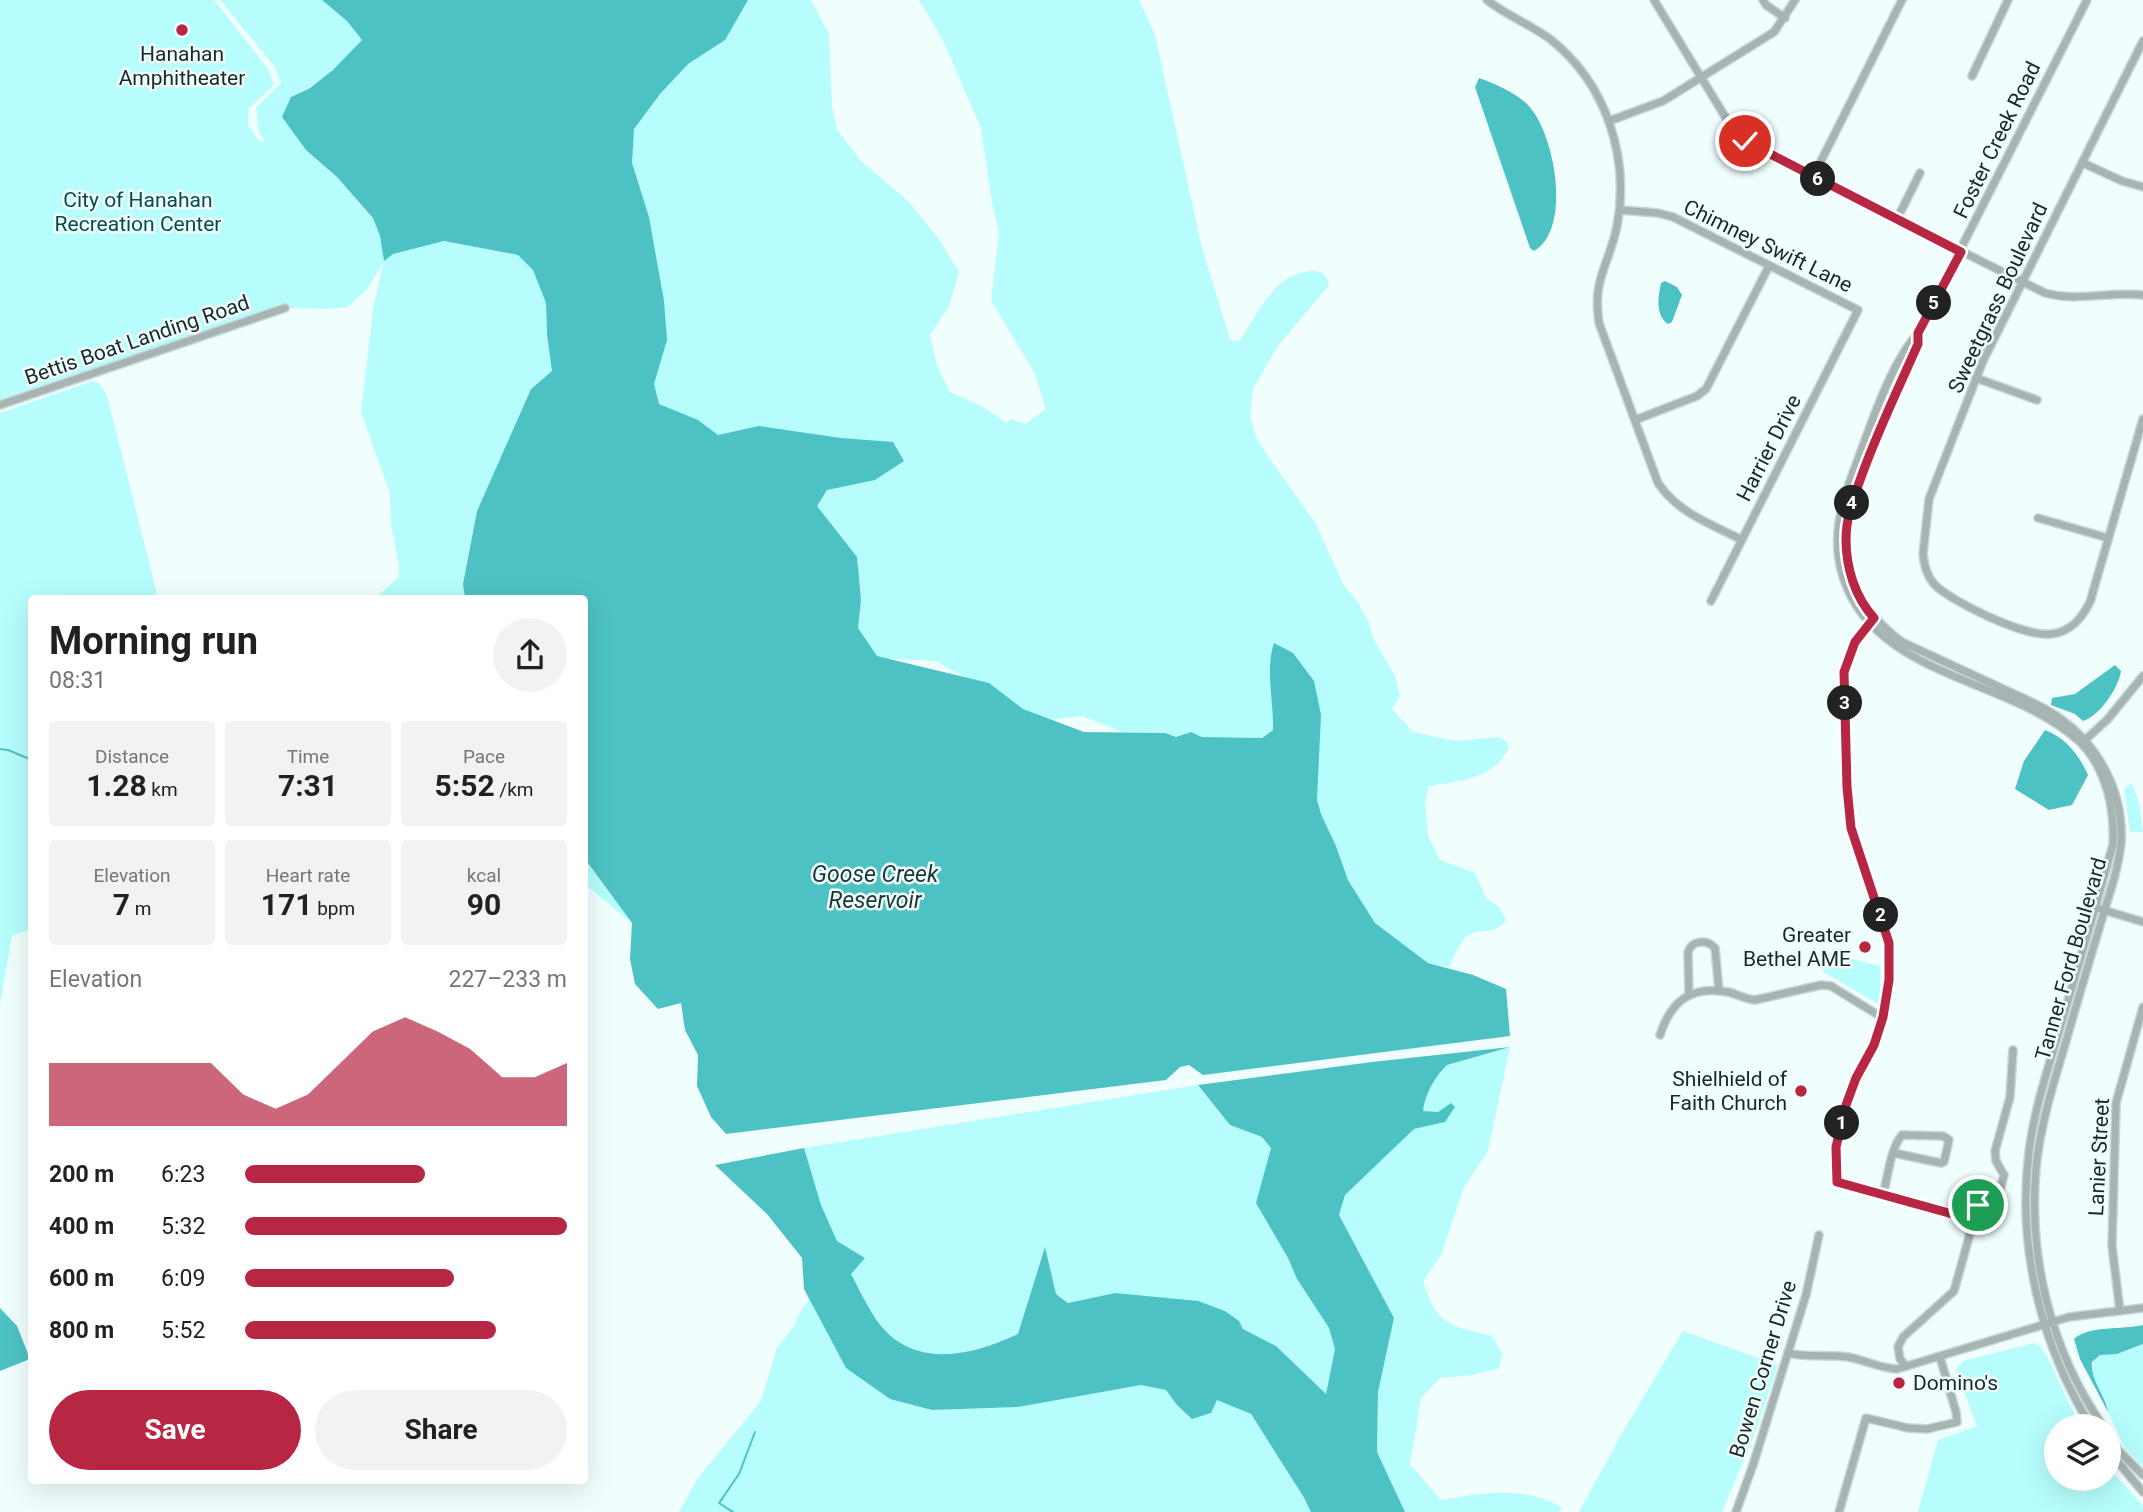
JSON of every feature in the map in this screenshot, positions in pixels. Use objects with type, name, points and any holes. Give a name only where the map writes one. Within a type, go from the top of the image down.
[{"type":"street","points":[[1487,0],[1502,12],[1537,30],[1565,53],[1593,87],[1609,121],[1619,160],[1620,210],[1598,285],[1596,304],[1599,323],[1658,483],[1666,495],[1685,512],[1742,540]]},
{"type":"street","points":[[1654,0],[1732,128],[1745,141],[2045,293],[2061,297],[2143,295]]},
{"type":"street","points":[[1763,0],[1785,18]]},
{"type":"street","points":[[1609,121],[1663,101],[1774,32],[1795,0]]},
{"type":"street","points":[[1813,177],[1902,0]]},
{"type":"street","points":[[1972,76],[2008,0]]},
{"type":"street","name":"Foster Creek Road","points":[[1872,621],[1853,583],[1847,561],[1847,521],[1855,492],[1878,430],[1918,344],[1918,333],[2087,0]]},
{"type":"street","name":"Sweetgrass Boulevard","points":[[2143,41],[1976,378],[1929,499],[1923,563],[1932,582],[1950,597],[2025,632],[2038,635],[2060,632],[2073,626],[2084,615],[2090,602],[2143,419]]},
{"type":"street","points":[[2083,163],[2122,181],[2143,187]]},
{"type":"street","points":[[1897,219],[1920,173]]},
{"type":"street","name":"Chimney Swift Lane","points":[[1620,210],[1673,217],[1858,310]]},
{"type":"street","points":[[1636,419],[1697,396],[1706,389],[1769,266]]},
{"type":"street","name":"Bettis Boat Landing Road","points":[[0,405],[285,308]]},
{"type":"street","name":"Harrier Drive","points":[[1711,601],[1858,310]]},
{"type":"street","points":[[1976,378],[2037,400]]},
{"type":"street","points":[[2038,518],[2108,538]]},
{"type":"street","points":[[1872,621],[1855,642],[1844,672],[1847,787],[1851,828],[1889,943],[1889,980],[1883,1017],[1874,1045],[1856,1078],[1846,1105],[1836,1147],[1838,1170],[1835,1185],[1974,1220]]},
{"type":"street","name":"Tanner Ford Boulevard","points":[[1872,621],[1902,642],[2059,717],[2083,741],[2106,771],[2116,795],[2121,845],[2114,879],[2045,1113],[2036,1168],[2037,1252],[2048,1325],[2056,1362],[2083,1414]]},
{"type":"street","points":[[2083,741],[2106,720],[2143,676]]},
{"type":"street","name":"Tanner Ford Boulevard","points":[[2083,741],[2104,780],[2113,821],[2113,844],[2043,1085],[2029,1150],[2026,1184],[2033,1276],[2048,1325],[2096,1414]]},
{"type":"street","points":[[2095,908],[2143,922]]},
{"type":"street","points":[[1689,995],[1688,952],[1698,943],[1709,943],[1715,948],[1719,991]]},
{"type":"street","points":[[1660,1035],[1674,1005],[1689,995],[1706,990],[1755,1000],[1821,985],[1831,986],[1883,1017]]},
{"type":"street","name":"Lanier Street","points":[[2120,1311],[2112,1246],[2116,1103],[2143,1007]]},
{"type":"street","points":[[1906,1366],[1900,1359],[1898,1347],[1903,1338],[1954,1291],[1978,1205],[2000,1190],[2004,1175],[1996,1161],[1996,1151],[2010,1097],[2012,1050]]},
{"type":"street","points":[[1883,1195],[1894,1153],[1902,1135],[1943,1136],[1949,1140],[1944,1161],[1941,1163],[1894,1153]]},
{"type":"street","name":"Bowen Corner Drive","points":[[1736,1512],[1754,1465],[1788,1353],[1819,1235]]},
{"type":"street","points":[[1788,1353],[1808,1358],[1852,1358],[1882,1368],[1897,1369],[2069,1317],[2143,1308]]},
{"type":"street","points":[[1839,1512],[1866,1418],[1908,1429],[1927,1429],[1957,1422],[1940,1357]]},
{"type":"street","points":[[2121,1453],[2143,1475]]},
{"type":"street","points":[[2121,1465],[2143,1492]]},
{"type":"green space","name":"City of Hanahan Recreation Center","points":[[0,0],[214,0],[268,69],[274,85],[249,108],[248,125],[260,142],[265,141],[259,132],[256,108],[281,83],[275,67],[220,0],[322,0],[347,21],[362,40],[330,73],[291,97],[306,150],[337,177],[373,218],[380,236],[384,260],[392,254],[444,241],[518,255],[533,270],[546,303],[552,371],[531,389],[477,511],[463,584],[465,595],[378,595],[398,578],[399,566],[391,524],[390,493],[361,412],[373,310],[383,263],[367,289],[347,307],[285,308],[0,405]]},
{"type":"green space","points":[[713,0],[811,0],[829,34],[832,106],[837,130],[861,161],[909,202],[938,238],[959,272],[949,306],[930,335],[937,366],[950,392],[983,407],[1007,423],[1011,419],[1025,424],[1046,409],[1035,374],[991,300],[999,233],[981,128],[943,40],[919,0],[1139,0],[1155,35],[1201,244],[1230,340],[1239,341],[1268,297],[1286,280],[1297,274],[1318,271],[1329,285],[1277,347],[1253,389],[1250,416],[1256,437],[1316,524],[1343,584],[1368,621],[1373,638],[1395,676],[1400,696],[1392,709],[1413,732],[1455,741],[1497,737],[1506,741],[1509,747],[1503,758],[1486,772],[1464,780],[1429,786],[1425,803],[1428,836],[1440,860],[1475,873],[1486,898],[1499,907],[1506,920],[1497,928],[1466,937],[1450,967],[1428,963],[1375,923],[1348,880],[1317,800],[1293,653],[1274,644],[1273,730],[1262,738],[1202,737],[1191,732],[1176,737],[1165,733],[1122,732],[1082,716],[1041,721],[936,661],[879,658],[856,641],[857,559],[662,440],[607,76]]},
{"type":"green space","points":[[93,381],[100,384],[107,396],[157,595],[28,595],[28,930],[12,936],[0,1004],[0,413]]},
{"type":"green space","points":[[2132,783],[2140,807],[2143,832],[2130,832],[2124,789]]},
{"type":"green space","points":[[588,863],[632,923],[588,886]]},
{"type":"green space","points":[[1834,950],[1847,958],[1880,966],[1880,1005],[1822,971]]},
{"type":"green space","points":[[1510,1047],[1488,1151],[1464,1187],[1441,1255],[1423,1281],[1434,1307],[1447,1321],[1455,1326],[1492,1336],[1502,1353],[1499,1368],[1474,1375],[1440,1378],[1421,1398],[1410,1464],[1441,1500],[1503,1493],[1534,1496],[1562,1508],[1559,1512],[1405,1512],[1377,1452],[1378,1392],[1394,1318],[1339,1215],[1345,1195],[1414,1129],[1445,1122],[1455,1107],[1438,1112],[1423,1111],[1431,1086],[1442,1069],[1447,1065]]},
{"type":"green space","points":[[1198,1085],[1230,1125],[1262,1137],[1272,1148],[1288,1258],[1297,1279],[1329,1328],[1335,1349],[1326,1395],[1276,1346],[1243,1329],[1239,1321],[1115,1293],[1069,1303],[1056,1294],[1045,1248],[1018,1334],[961,1352],[923,1352],[906,1346],[889,1335],[875,1318],[851,1274],[865,1258],[837,1241],[821,1205],[804,1148]]},
{"type":"green space","points":[[810,1299],[846,1368],[932,1410],[1018,1407],[1141,1385],[1166,1390],[1177,1405],[1217,1400],[1251,1414],[1311,1512],[679,1512],[698,1478],[761,1401],[777,1348]]},
{"type":"green space","points":[[1683,1331],[1778,1365],[1754,1436],[1722,1512],[1579,1512],[1621,1435]]},
{"type":"green space","points":[[2034,1343],[2041,1347],[2074,1414],[2044,1414],[2044,1491],[2121,1491],[2121,1481],[2143,1506],[2143,1512],[1918,1512],[1938,1440],[1977,1426],[1956,1370],[1963,1361]]},
{"type":"green space","points":[[2143,1344],[2143,1467],[2126,1450],[2121,1439],[2121,1414],[2109,1414],[2093,1376],[2095,1357],[2107,1353],[2121,1353]]},
{"type":"water","name":"Goose Creek Reservoir","points":[[322,0],[748,0],[725,40],[688,64],[660,94],[634,129],[632,163],[649,217],[664,301],[667,340],[654,384],[659,404],[698,420],[718,435],[759,426],[841,438],[893,442],[904,461],[875,480],[827,490],[817,506],[857,557],[861,600],[858,628],[877,656],[989,683],[1023,709],[1084,732],[1165,733],[1176,737],[1191,732],[1202,737],[1262,738],[1273,730],[1270,675],[1274,643],[1293,653],[1314,681],[1321,715],[1317,800],[1348,880],[1375,923],[1428,963],[1473,975],[1506,989],[1510,1036],[1203,1075],[1189,1065],[1180,1067],[1166,1080],[726,1134],[711,1117],[697,1086],[698,1055],[685,1030],[681,1003],[658,1009],[635,984],[630,959],[632,923],[588,863],[588,595],[465,595],[463,584],[477,511],[531,389],[552,371],[546,303],[533,270],[518,255],[444,241],[393,254],[384,261],[380,236],[373,218],[337,177],[306,150],[282,117],[291,97],[310,88],[333,70],[362,40],[347,21]]},
{"type":"water","points":[[1479,78],[1504,89],[1527,104],[1537,117],[1545,135],[1555,179],[1556,201],[1553,222],[1546,239],[1534,251],[1530,248],[1475,87]]},
{"type":"water","points":[[1665,281],[1677,287],[1682,295],[1672,322],[1668,324],[1661,316],[1658,305],[1661,283]]},
{"type":"water","points":[[2115,665],[2121,671],[2117,685],[2108,700],[2089,718],[2083,721],[2075,714],[2051,705],[2052,698],[2075,694]]},
{"type":"water","points":[[2045,730],[2071,748],[2088,775],[2072,805],[2049,810],[2015,789],[2024,761]]},
{"type":"water","points":[[1510,1047],[1447,1065],[1431,1086],[1423,1111],[1438,1112],[1451,1103],[1455,1107],[1445,1122],[1414,1129],[1345,1195],[1339,1215],[1394,1318],[1378,1392],[1377,1452],[1405,1512],[1311,1512],[1251,1414],[1217,1400],[1211,1413],[1192,1419],[1166,1390],[1141,1385],[1018,1407],[932,1410],[890,1399],[846,1368],[804,1289],[802,1258],[767,1214],[715,1165],[804,1148],[821,1205],[837,1241],[865,1258],[851,1274],[875,1318],[890,1335],[906,1346],[923,1352],[961,1353],[1018,1334],[1045,1247],[1056,1294],[1068,1303],[1115,1293],[1198,1301],[1225,1311],[1239,1321],[1243,1329],[1276,1346],[1326,1394],[1335,1349],[1329,1328],[1297,1279],[1256,1203],[1271,1148],[1262,1137],[1230,1125],[1198,1085]]},
{"type":"water","points":[[0,1308],[17,1326],[28,1360],[0,1371]]},
{"type":"water","points":[[2143,1325],[2143,1344],[2117,1354],[2100,1355],[2092,1362],[2093,1375],[2108,1412],[2080,1359],[2074,1339],[2097,1330]]},
{"type":"waterway","points":[[0,749],[28,758]]},
{"type":"waterway","points":[[733,1512],[719,1503],[739,1474],[755,1432]]},
{"type":"place","name":"Hanahan Amphitheater","points":[[182,30]]},
{"type":"place","name":"Greater Bethel AME","points":[[1865,947]]},
{"type":"place","name":"Shielhield of Faith Church","points":[[1801,1091]]},
{"type":"place","name":"Domino's","points":[[1899,1383]]},
{"type":"route","points":[[1745,141],[1961,252],[1918,333],[1918,344],[1878,430],[1847,521],[1847,561],[1853,583],[1874,618],[1855,642],[1844,672],[1847,787],[1851,828],[1889,943],[1889,980],[1883,1017],[1874,1045],[1856,1078],[1846,1105],[1836,1147],[1837,1182],[1974,1220],[1978,1205]]}]
